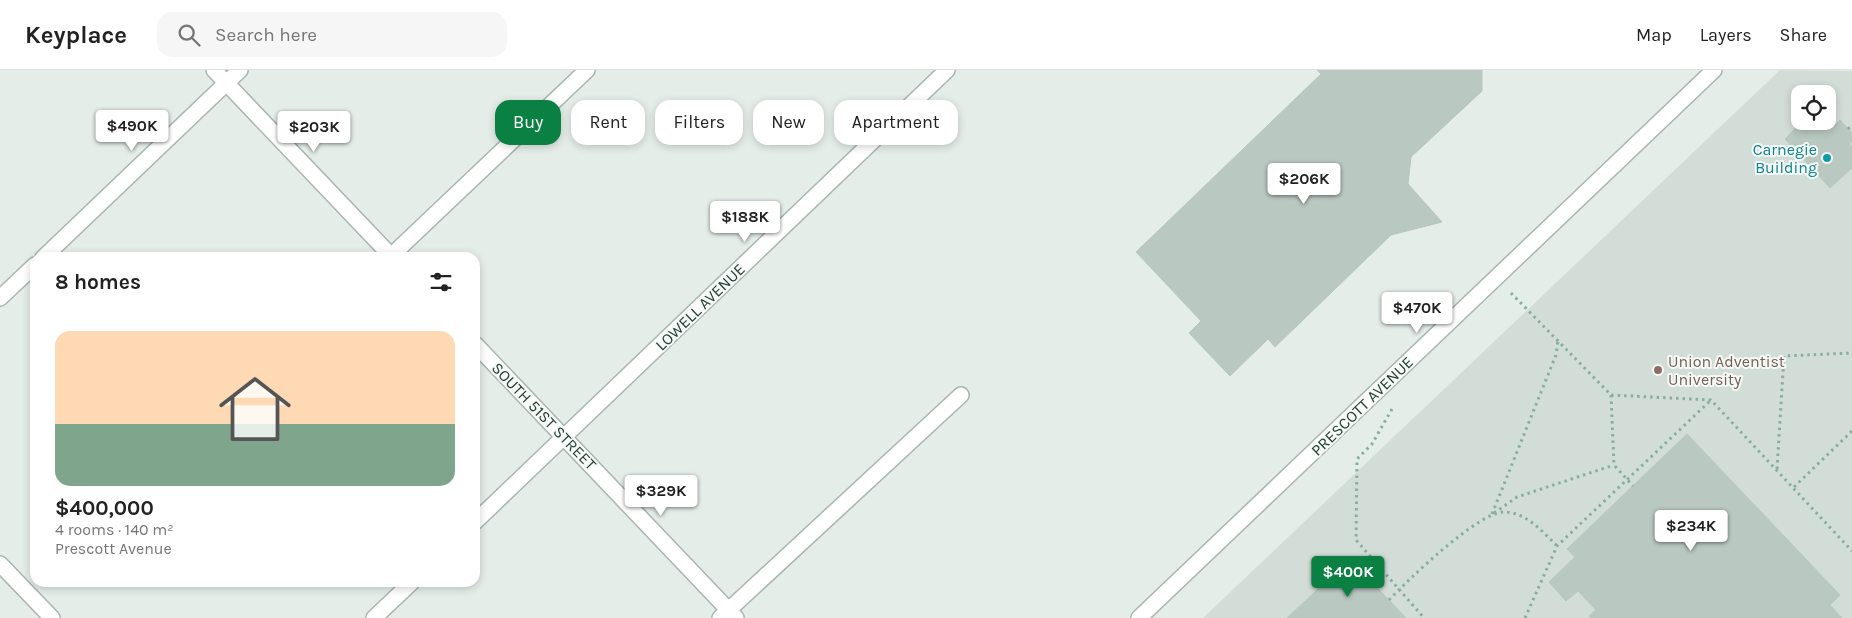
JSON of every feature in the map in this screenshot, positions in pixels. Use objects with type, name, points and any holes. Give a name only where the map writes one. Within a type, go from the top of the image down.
[{"type":"street","points":[[214,70],[387,252]]},
{"type":"street","points":[[49,252],[240,70]]},
{"type":"street","points":[[397,252],[587,70]]},
{"type":"street","name":"LOWELL AVENUE","points":[[480,517],[947,70]]},
{"type":"street","name":"PRESCOTT AVENUE","points":[[1139,618],[1714,70]]},
{"type":"street","points":[[0,298],[30,270]]},
{"type":"street","name":"SOUTH 51ST STREET","points":[[480,349],[728,615]]},
{"type":"street","points":[[728,615],[961,395]]},
{"type":"street","points":[[0,564],[52,618]]},
{"type":"street","points":[[374,618],[407,587]]},
{"type":"path","points":[[1848,129],[1852,125]]},
{"type":"path","points":[[1497,278],[1611,395],[1614,465],[1633,486]]},
{"type":"path","points":[[1492,515],[1556,355],[1558,341]]},
{"type":"path","points":[[1777,469],[1784,356],[1852,353]]},
{"type":"path","points":[[1383,386],[1393,408],[1372,444],[1357,459],[1356,540],[1424,618]]},
{"type":"path","points":[[1611,395],[1711,400],[1852,551]]},
{"type":"path","points":[[1525,618],[1558,546],[1711,400]]},
{"type":"path","points":[[1794,487],[1852,431]]},
{"type":"path","points":[[1389,600],[1450,543],[1517,497],[1614,465]]},
{"type":"path","points":[[1492,515],[1504,512],[1518,515],[1537,526],[1558,546]]},
{"type":"shaded area","name":"Union Adventist University","points":[[1780,70],[1852,71],[1852,618],[1203,618]]},
{"type":"building","points":[[1317,70],[1482,70],[1482,91],[1411,157],[1408,184],[1442,222],[1391,235],[1275,347],[1268,339],[1230,376],[1189,333],[1201,321],[1136,252],[1321,74]]},
{"type":"building","name":"Carnegie Building","points":[[1840,120],[1852,133],[1852,141],[1849,144],[1852,147],[1852,168],[1830,188],[1785,139],[1794,130],[1836,130],[1836,124]]},
{"type":"building","points":[[1687,434],[1840,595],[1830,605],[1842,618],[1590,618],[1589,616],[1596,610],[1578,591],[1566,601],[1549,582],[1575,557],[1567,549]]},
{"type":"building","points":[[1350,559],[1406,618],[1287,618]]},
{"type":"place","name":"Carnegie Building","points":[[1827,158]]},
{"type":"place","name":"Union Adventist University","points":[[1658,370]]}]
